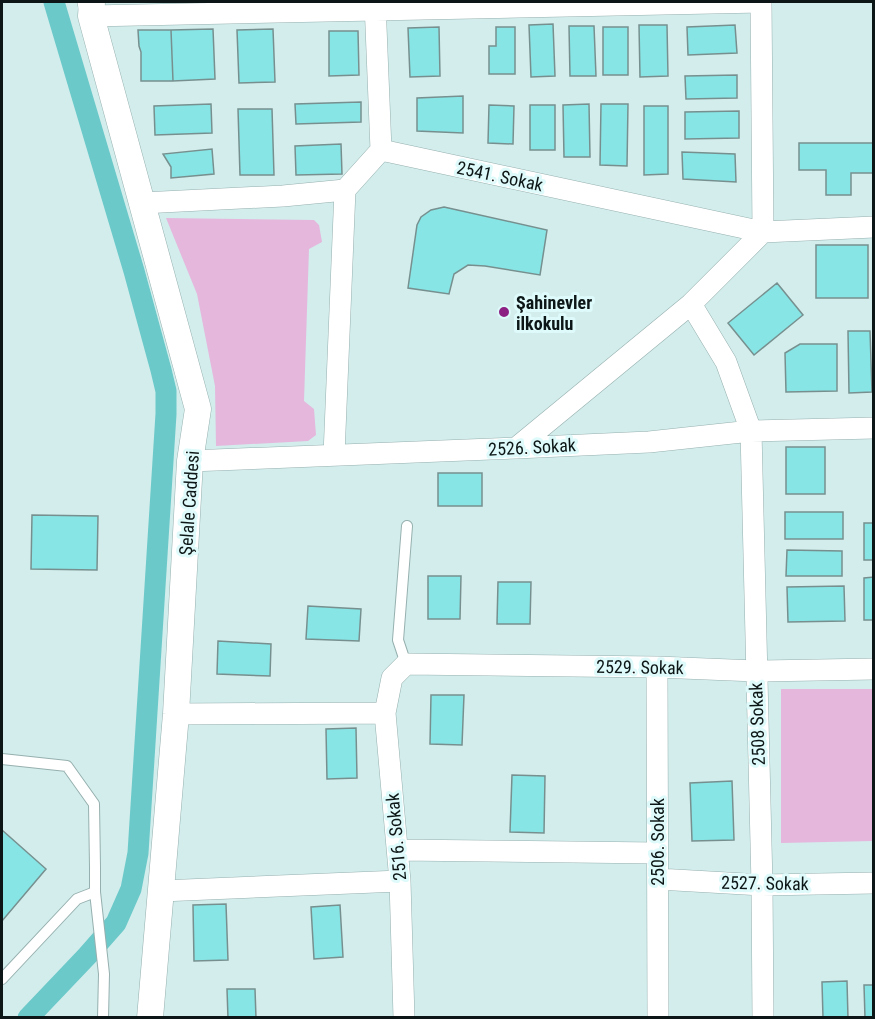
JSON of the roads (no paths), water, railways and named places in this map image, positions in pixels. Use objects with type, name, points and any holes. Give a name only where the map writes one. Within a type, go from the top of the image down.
[{"type":"street","points":[[90,6],[180,8],[761,2],[763,232],[691,304],[516,448]]},
{"type":"street","name":"Şelale Caddesi","points":[[90,6],[198,409],[190,461],[176,714],[150,1017]]},
{"type":"street","points":[[334,455],[345,190],[381,150],[375,6]]},
{"type":"street","name":"2541. Sokak","points":[[381,150],[763,232],[873,227]]},
{"type":"street","points":[[142,203],[283,196],[345,190]]},
{"type":"street","name":"2508 Sokak","points":[[691,304],[726,362],[751,431],[763,1017]]},
{"type":"street","name":"2526. Sokak","points":[[190,461],[649,442],[751,431],[873,428]]},
{"type":"street","name":"2529. Sokak","points":[[406,664],[657,667],[756,671],[873,669]]},
{"type":"street","name":"2516. Sokak","points":[[404,1017],[400,881],[386,712],[392,678],[406,664]]},
{"type":"street","name":"2506. Sokak","points":[[657,667],[658,1017]]},
{"type":"street","points":[[176,714],[386,712]]},
{"type":"street","points":[[398,850],[657,853]]},
{"type":"street","name":"2527. Sokak","points":[[658,879],[762,885],[873,883]]},
{"type":"street","points":[[161,891],[400,881]]},
{"type":"lane","points":[[406,664],[398,640],[407,526]]},
{"type":"lane","points":[[2,759],[68,766],[94,804],[94,892],[104,974],[103,1017]]},
{"type":"lane","points":[[2,979],[77,899],[94,892]]},
{"type":"waterway","points":[[28,1018],[116,923],[131,889],[138,853],[166,414],[166,391],[161,370],[54,2]]},
{"type":"place","name":"Şahinevler ilkokulu","points":[[504,312]]}]
